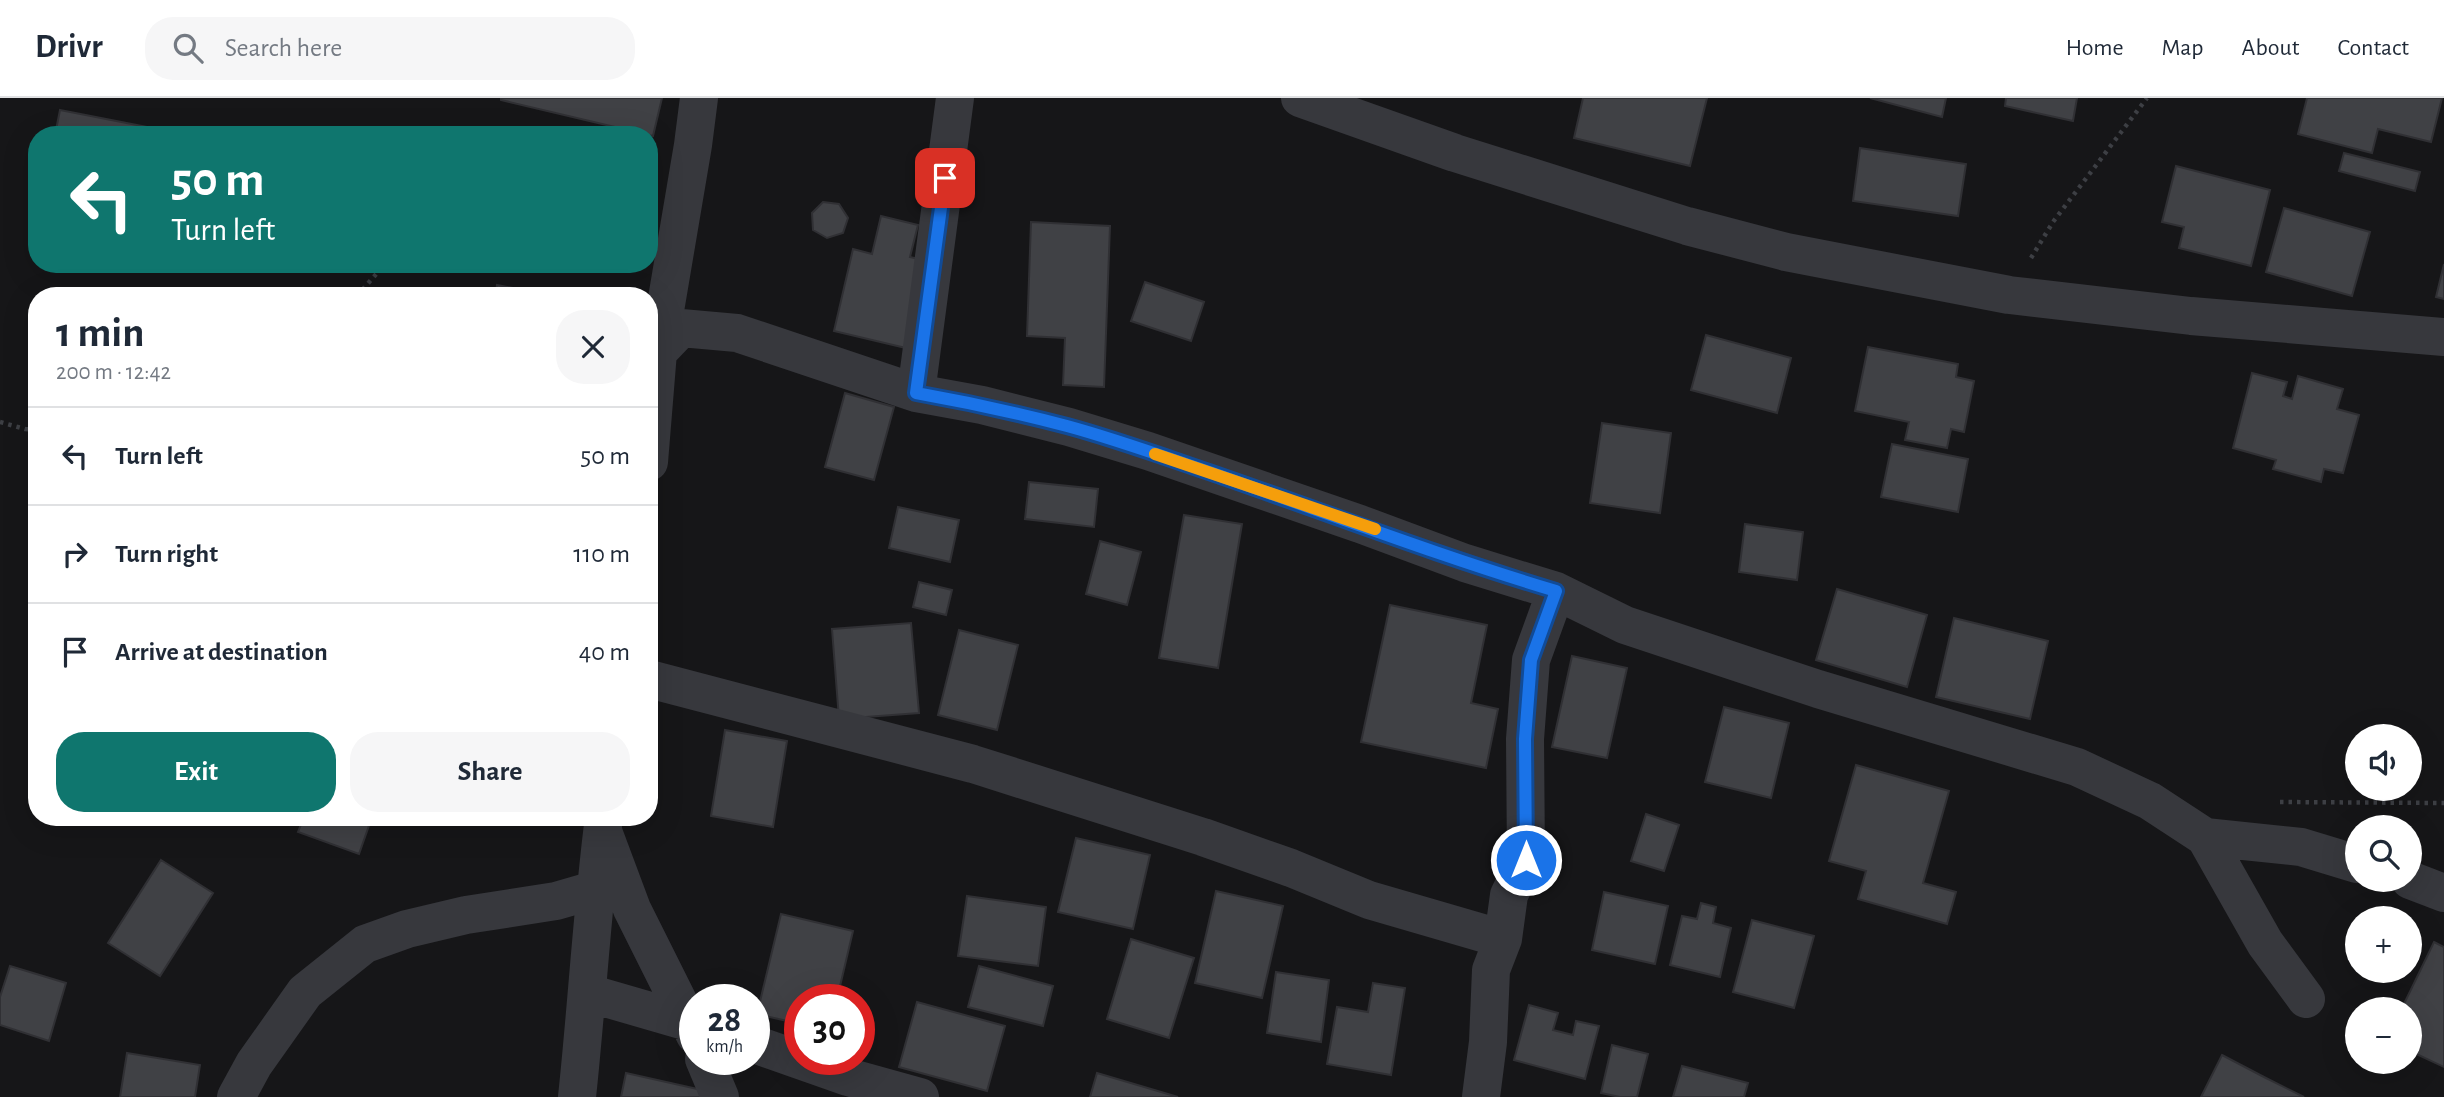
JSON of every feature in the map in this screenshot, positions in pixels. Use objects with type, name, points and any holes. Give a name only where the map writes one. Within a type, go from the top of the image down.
[{"type":"street","points":[[658,352],[699,98]]},
{"type":"street","points":[[916,393],[955,98]]},
{"type":"street","points":[[1300,98],[1455,153],[1687,226],[1786,253],[2008,295],[2191,316],[2444,337]]},
{"type":"street","points":[[658,352],[681,328],[737,333],[916,393],[982,405],[1069,427],[1360,524],[1465,563],[1556,591],[1625,625],[1818,690],[2077,767],[2150,801],[2205,837],[2301,847],[2345,860]]},
{"type":"street","points":[[1481,1097],[1488,1042],[1491,970],[1503,939],[1509,895],[1526,860],[1525,739],[1531,660],[1556,591]]},
{"type":"street","points":[[658,682],[973,764],[1203,837],[1291,868],[1369,900],[1503,939]]},
{"type":"street","points":[[578,1097],[594,890],[603,826]]},
{"type":"street","points":[[604,826],[632,909],[679,1000]]},
{"type":"street","points":[[2205,837],[2265,943],[2306,999]]},
{"type":"street","points":[[2422,885],[2444,893]]},
{"type":"street","points":[[236,1097],[254,1064],[304,992],[365,944],[407,929],[466,915],[556,901],[594,890]]},
{"type":"street","points":[[588,993],[679,1022]]},
{"type":"street","points":[[770,1050],[910,1096]]},
{"type":"street","points":[[711,1075],[720,1097]]},
{"type":"path","points":[[2008,295],[2053,222],[2147,98]]},
{"type":"path","points":[[365,287],[377,273]]},
{"type":"path","points":[[0,422],[28,428]]},
{"type":"path","points":[[2276,802],[2444,803]]},
{"type":"building","points":[[662,98],[655,126],[611,126],[501,100]]},
{"type":"building","points":[[1583,98],[1707,98],[1690,166],[1574,138]]},
{"type":"building","points":[[1870,98],[1946,98],[1942,117]]},
{"type":"building","points":[[2006,98],[2077,98],[2073,121],[2005,106]]},
{"type":"building","points":[[2307,98],[2442,98],[2431,142],[2378,129],[2372,153],[2298,134]]},
{"type":"building","points":[[60,110],[142,126],[57,126]]},
{"type":"building","points":[[1860,148],[1966,164],[1958,216],[1853,201]]},
{"type":"building","points":[[2344,153],[2420,172],[2415,191],[2339,171]]},
{"type":"building","points":[[2176,166],[2270,190],[2251,266],[2179,248],[2184,227],[2162,222]]},
{"type":"building","points":[[823,202],[839,204],[848,218],[843,233],[827,238],[813,230],[812,213]]},
{"type":"building","points":[[2284,208],[2370,232],[2352,296],[2266,272]]},
{"type":"building","points":[[881,216],[918,225],[910,257],[931,262],[910,349],[834,331],[853,249],[872,254]]},
{"type":"building","points":[[1031,222],[1110,226],[1104,387],[1063,385],[1065,338],[1027,336]]},
{"type":"building","points":[[2444,264],[2444,299],[2436,297]]},
{"type":"building","points":[[1145,282],[1204,302],[1191,341],[1131,321]]},
{"type":"building","points":[[1706,335],[1791,358],[1777,413],[1691,390]]},
{"type":"building","points":[[1868,347],[1958,364],[1956,377],[1974,381],[1964,432],[1951,429],[1947,448],[1905,440],[1909,422],[1855,411]]},
{"type":"building","points":[[2252,373],[2287,382],[2283,396],[2292,399],[2298,376],[2343,389],[2337,409],[2359,415],[2343,473],[2324,469],[2321,482],[2273,469],[2276,460],[2233,448]]},
{"type":"building","points":[[845,393],[894,407],[874,480],[825,467]]},
{"type":"building","points":[[1602,423],[1671,433],[1660,513],[1590,503]]},
{"type":"building","points":[[1892,444],[1968,459],[1958,512],[1881,497]]},
{"type":"building","points":[[1029,482],[1098,489],[1094,527],[1025,519]]},
{"type":"building","points":[[898,507],[959,520],[950,562],[889,548]]},
{"type":"building","points":[[1184,515],[1242,524],[1218,668],[1159,658]]},
{"type":"building","points":[[1745,524],[1803,532],[1797,580],[1739,572]]},
{"type":"building","points":[[1100,541],[1141,552],[1127,605],[1086,594]]},
{"type":"building","points":[[919,582],[952,590],[946,615],[913,607]]},
{"type":"building","points":[[1837,589],[1927,615],[1907,687],[1816,660]]},
{"type":"building","points":[[1390,605],[1487,625],[1471,703],[1498,709],[1486,768],[1361,742]]},
{"type":"building","points":[[1954,618],[2048,641],[2030,719],[1936,697]]},
{"type":"building","points":[[911,623],[919,713],[839,719],[832,629]]},
{"type":"building","points":[[959,630],[1018,645],[997,730],[938,715]]},
{"type":"building","points":[[1572,656],[1627,668],[1607,758],[1552,747]]},
{"type":"building","points":[[1724,707],[1789,723],[1771,798],[1705,782]]},
{"type":"building","points":[[725,730],[787,741],[773,827],[711,816]]},
{"type":"building","points":[[1856,765],[1949,791],[1923,883],[1956,892],[1947,924],[1858,899],[1866,871],[1829,861]]},
{"type":"building","points":[[1646,814],[1679,825],[1664,871],[1631,861]]},
{"type":"building","points":[[300,826],[369,826],[359,854],[298,832]]},
{"type":"building","points":[[1076,838],[1150,855],[1133,929],[1058,912]]},
{"type":"building","points":[[161,860],[213,893],[160,976],[108,943]]},
{"type":"building","points":[[1216,891],[1283,906],[1262,998],[1195,983]]},
{"type":"building","points":[[1604,892],[1668,906],[1655,964],[1592,950]]},
{"type":"building","points":[[967,896],[1046,907],[1038,966],[958,956]]},
{"type":"building","points":[[1701,903],[1716,907],[1713,923],[1731,928],[1720,977],[1670,965],[1682,916],[1697,919]]},
{"type":"building","points":[[781,914],[853,931],[841,984],[784,984],[784,1020],[770,1017],[770,984],[764,984]]},
{"type":"building","points":[[1752,920],[1814,936],[1794,1008],[1733,992]]},
{"type":"building","points":[[1131,939],[1194,958],[1169,1038],[1107,1019]]},
{"type":"building","points":[[2434,942],[2444,947],[2444,1067],[2422,1057],[2422,997],[2407,997],[2414,983],[2422,983],[2422,967]]},
{"type":"building","points":[[10,966],[66,983],[49,1041],[0,1025],[0,997]]},
{"type":"building","points":[[979,966],[1053,986],[1043,1026],[968,1007]]},
{"type":"building","points":[[1276,972],[1329,980],[1321,1042],[1267,1033]]},
{"type":"building","points":[[1373,983],[1405,988],[1391,1075],[1327,1064],[1337,1007],[1368,1012]]},
{"type":"building","points":[[917,1002],[1005,1026],[987,1091],[899,1067]]},
{"type":"building","points":[[1529,1005],[1558,1013],[1553,1030],[1573,1035],[1576,1021],[1599,1026],[1585,1079],[1514,1060]]},
{"type":"building","points":[[1612,1045],[1648,1054],[1637,1097],[1601,1093]]},
{"type":"building","points":[[127,1053],[200,1065],[195,1097],[120,1097]]},
{"type":"building","points":[[2222,1055],[2264,1077],[2304,1097],[2201,1097]]},
{"type":"building","points":[[1682,1066],[1748,1083],[1744,1097],[1673,1097]]},
{"type":"building","points":[[626,1073],[702,1090],[700,1097],[621,1097]]},
{"type":"building","points":[[1097,1073],[1178,1097],[1090,1097]]},
{"type":"slow traffic","points":[[1155,454],[1375,529]]},
{"type":"route","points":[[945,178],[916,393],[982,405],[1148,451],[1465,563],[1556,591],[1531,660],[1525,739],[1526,860]]}]
